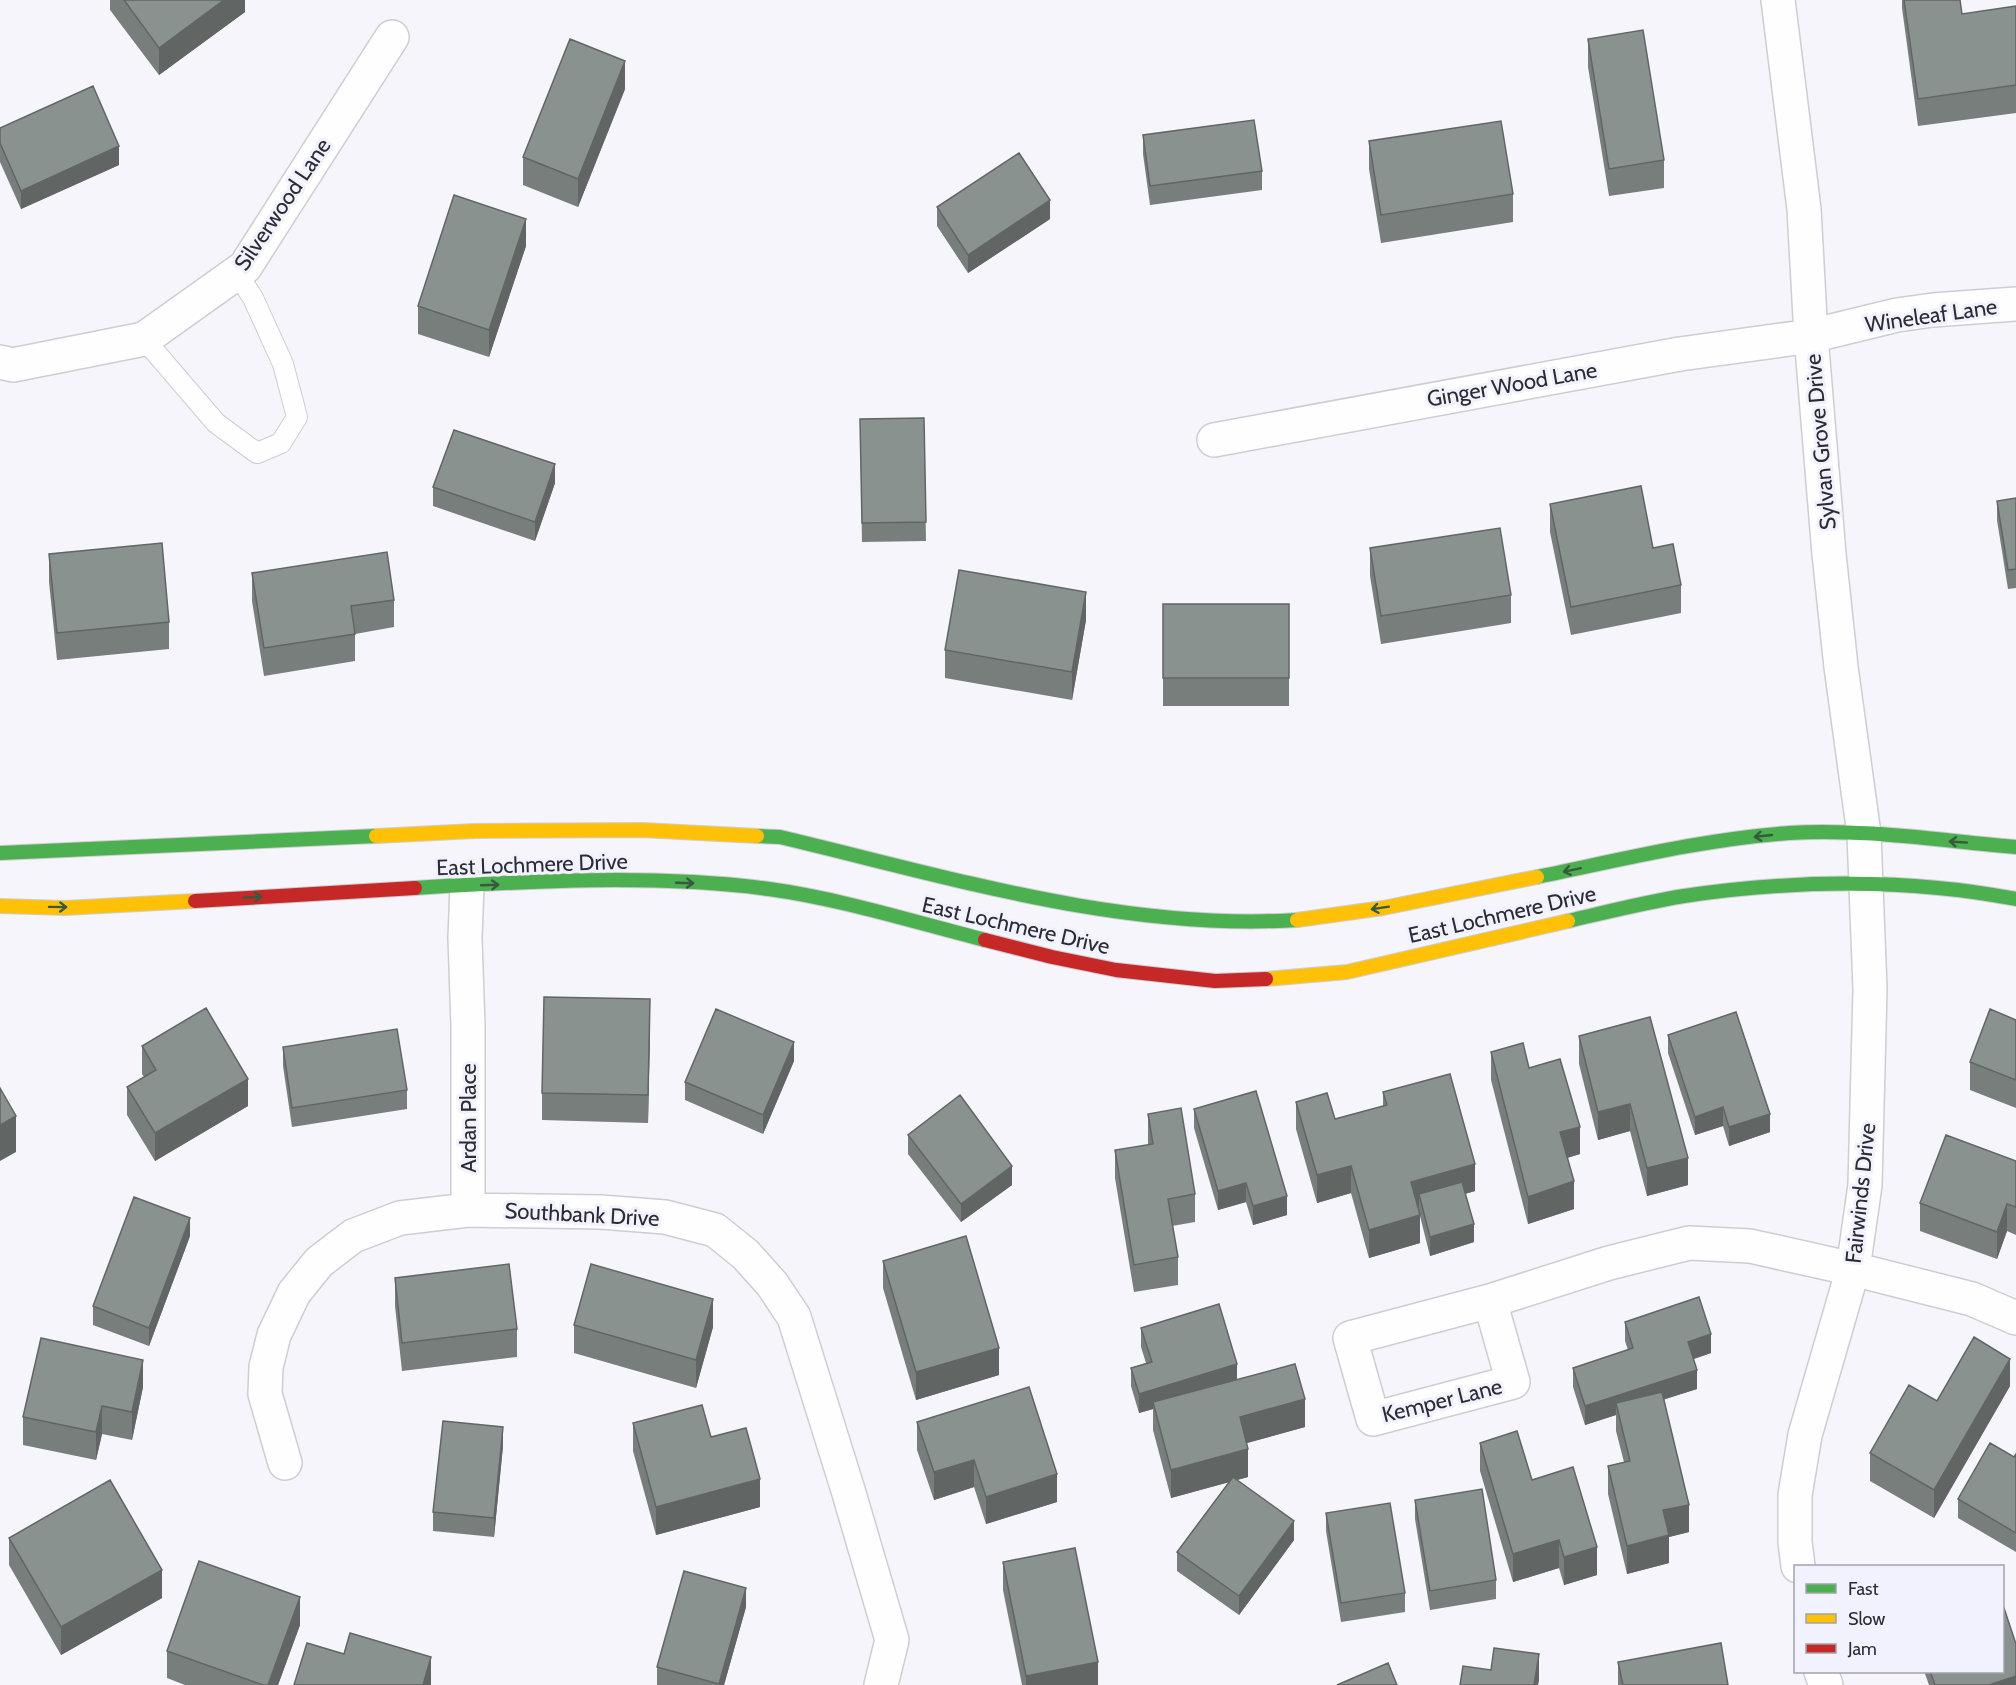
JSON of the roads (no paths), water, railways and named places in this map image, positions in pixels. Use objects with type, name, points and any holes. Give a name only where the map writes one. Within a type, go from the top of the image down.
[{"type":"street","name":"Sylvan Grove Drive","points":[[1778,0],[1804,209],[1811,336],[1837,633],[1864,834],[1867,883]]},
{"type":"street","name":"Silverwood Lane","points":[[0,362],[13,365],[144,339],[245,267],[392,37]]},
{"type":"street","name":"Wineleaf Lane","points":[[1811,336],[1897,315],[2016,304]]},
{"type":"street","name":"Ginger Wood Lane","points":[[1214,440],[1680,354],[1811,336]]},
{"type":"street","name":"East Lochmere Drive","points":[[0,853],[475,831],[634,830],[780,837],[1104,910],[1182,920],[1249,923],[1299,920],[1383,908],[1715,841],[1790,833],[1864,834],[2016,847]]},
{"type":"street","name":"East Lochmere Drive","points":[[0,906],[65,908],[467,885],[620,881],[699,884],[768,889],[817,897],[1052,957],[1116,970],[1215,981],[1281,980],[1347,972],[1683,896],[1777,885],[1867,883],[1989,894],[2016,899]]},
{"type":"street","name":"Fairwinds Drive","points":[[1798,1565],[1795,1542],[1795,1495],[1805,1435],[1853,1269],[1865,1185],[1870,990],[1867,883]]},
{"type":"street","name":"Ardan Place","points":[[467,885],[465,938],[468,1026],[468,1210]]},
{"type":"street","name":"Southbank Drive","points":[[285,1463],[265,1394],[266,1367],[274,1335],[294,1293],[319,1262],[353,1236],[400,1218],[468,1210],[601,1212],[666,1217],[715,1230],[745,1254],[772,1284],[794,1317],[892,1640],[881,1685]]},
{"type":"street","name":"Kemper Lane","points":[[1490,1301],[1513,1382],[1373,1419],[1350,1338],[1490,1301],[1609,1263],[1689,1243],[1750,1246],[1853,1269],[1972,1299],[2016,1318]]},
{"type":"lane","points":[[144,339],[216,423],[257,453],[281,443],[297,417],[283,364],[253,298],[237,273]]}]
